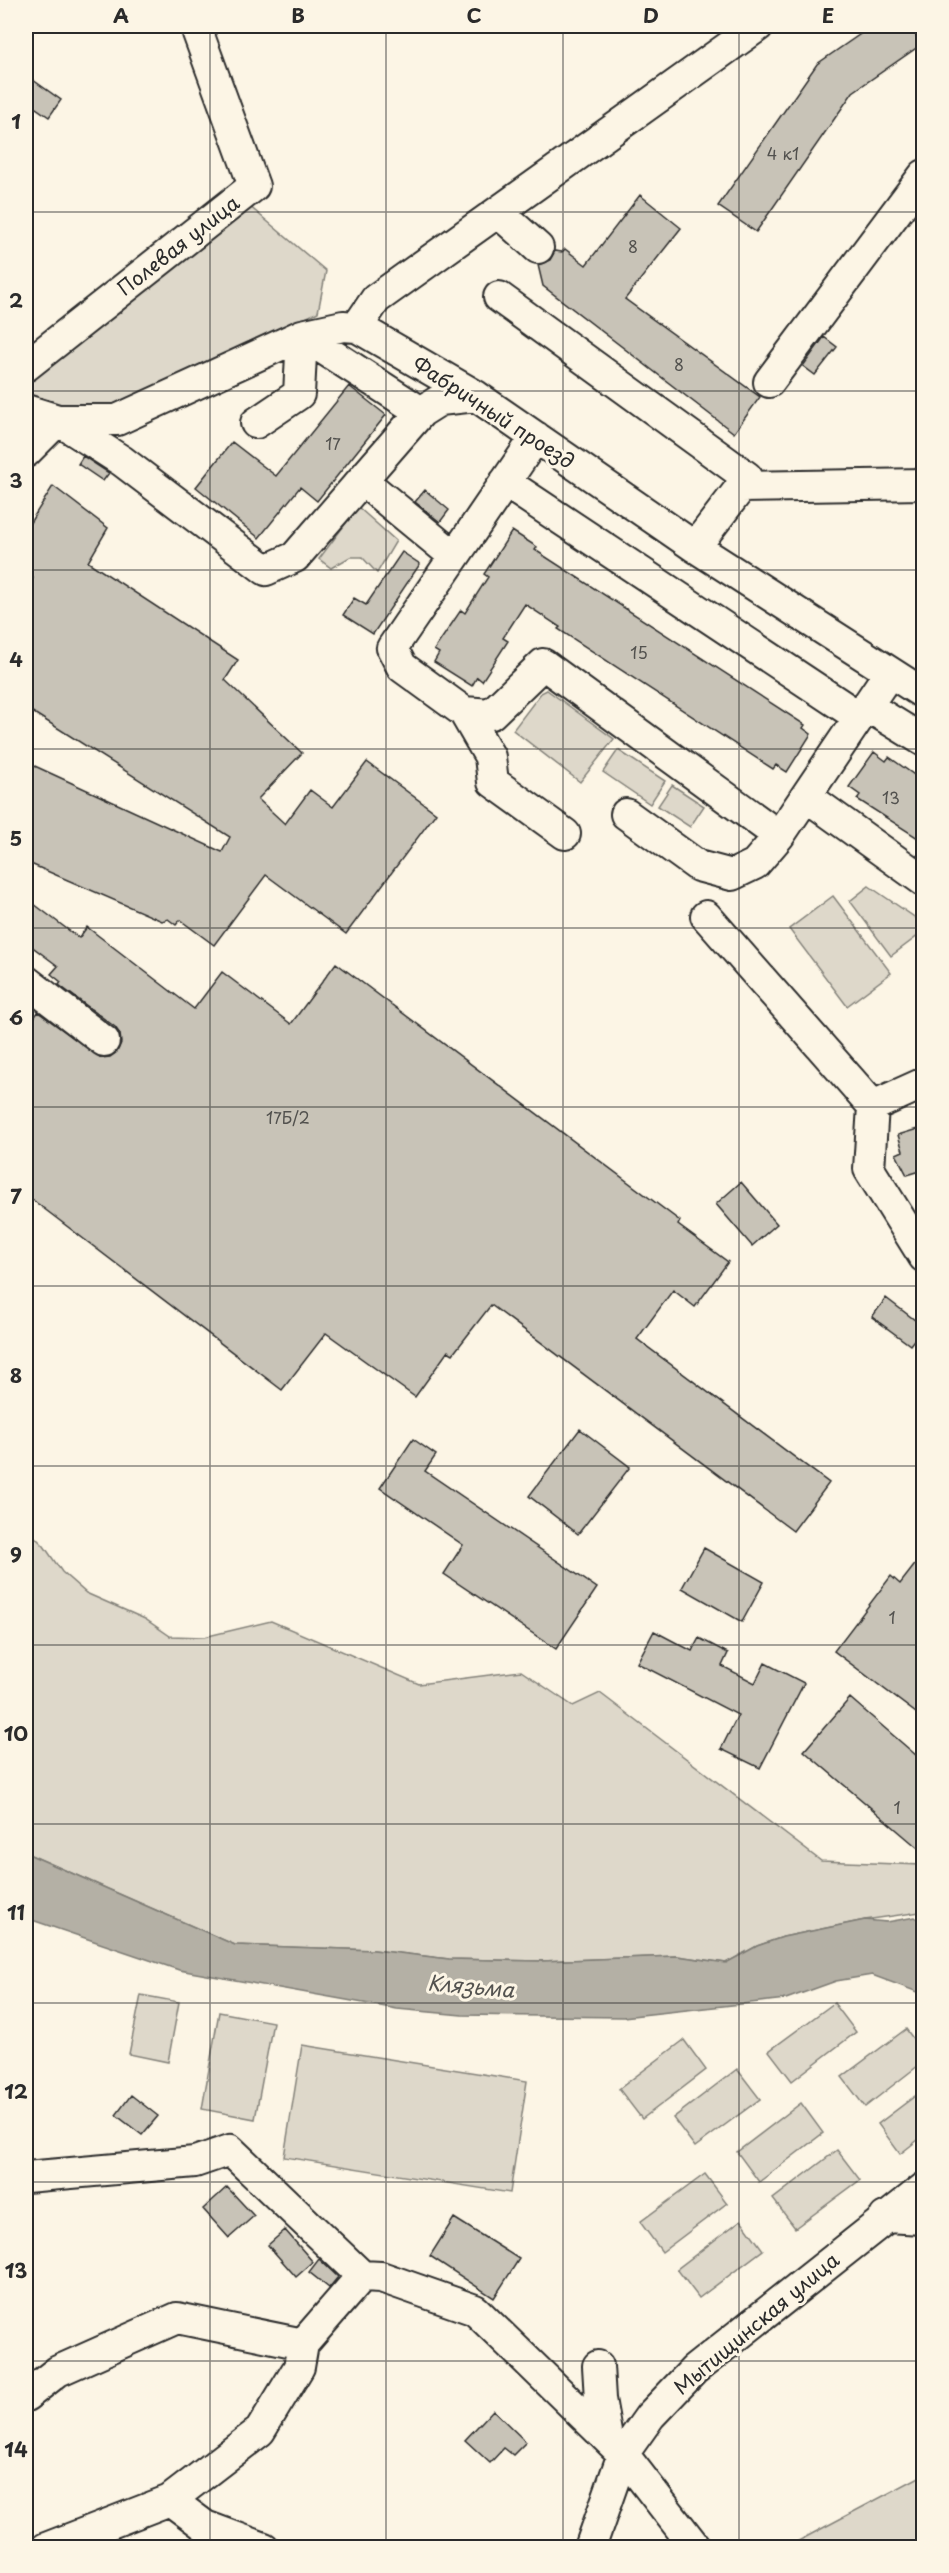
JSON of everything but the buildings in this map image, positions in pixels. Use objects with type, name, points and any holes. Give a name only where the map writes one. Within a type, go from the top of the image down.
[{"type":"street","name":"Полевая улица","points":[[26,366],[254,186],[198,33],[201,26]]},
{"type":"street","points":[[26,452],[58,420],[117,420],[302,335],[343,326],[357,327],[376,299],[758,26]]},
{"type":"street","points":[[768,382],[924,175]]},
{"type":"street","points":[[498,212],[538,248]]},
{"type":"street","points":[[499,297],[747,477]]},
{"type":"street","name":"Фабричный проезд","points":[[357,327],[476,396],[695,547],[924,694]]},
{"type":"street","points":[[302,335],[421,412]]},
{"type":"street","points":[[256,423],[299,394],[302,335]]},
{"type":"street","points":[[26,410],[58,420],[122,461],[266,570],[295,557],[421,412],[440,400],[476,396]]},
{"type":"street","points":[[536,437],[392,648],[402,668],[464,712],[490,757],[492,782],[565,834]]},
{"type":"street","points":[[363,481],[454,556]]},
{"type":"street","points":[[505,482],[863,712],[924,741]]},
{"type":"street","points":[[695,547],[741,486],[924,484]]},
{"type":"street","points":[[464,712],[491,714],[543,664],[779,836]]},
{"type":"street","points":[[626,813],[698,866],[732,875],[755,864],[779,836],[889,673]]},
{"type":"street","points":[[806,796],[924,881]]},
{"type":"street","points":[[706,916],[873,1106],[869,1169],[914,1222],[924,1257]]},
{"type":"street","points":[[26,981],[104,1041]]},
{"type":"street","points":[[873,1106],[924,1083]]},
{"type":"street","points":[[26,2177],[195,2162],[230,2150],[362,2276],[381,2277],[475,2310],[615,2446],[696,2547]]},
{"type":"street","name":"Мытищинская улица","points":[[590,2547],[615,2446],[650,2416],[694,2370],[924,2187]]},
{"type":"street","points":[[885,2217],[924,2219]]},
{"type":"street","points":[[46,2547],[170,2500],[260,2431],[299,2367],[303,2344],[362,2276]]},
{"type":"street","points":[[26,2396],[58,2371],[177,2318],[303,2344]]},
{"type":"street","points":[[598,2366],[600,2399],[615,2446]]},
{"type":"street","points":[[170,2500],[205,2526],[264,2547]]},
{"type":"shaded area","points":[[248,205],[326,271],[318,312],[112,411],[26,400],[26,383]]},
{"type":"shaded area","points":[[358,507],[396,541],[377,573],[362,557],[350,557],[331,568],[319,559]]},
{"type":"shaded area","points":[[547,690],[614,739],[580,782],[513,730],[541,693]]},
{"type":"shaded area","points":[[618,750],[665,781],[650,804],[603,772]]},
{"type":"shaded area","points":[[672,785],[704,806],[690,827],[658,806]]},
{"type":"shaded area","points":[[869,886],[923,923],[923,932],[891,956],[850,901]]},
{"type":"shaded area","points":[[833,896],[891,973],[847,1006],[789,929]]},
{"type":"shaded area","points":[[26,1528],[44,1546],[62,1572],[86,1593],[145,1619],[170,1636],[204,1637],[271,1621],[419,1684],[521,1671],[573,1706],[600,1693],[821,1861],[922,1865],[923,1915],[920,1912],[865,1920],[783,1937],[757,1946],[726,1963],[677,1956],[541,1961],[449,1959],[374,1950],[235,1945],[26,1853]]},
{"type":"shaded area","points":[[141,1995],[179,2002],[168,2062],[129,2054]]},
{"type":"shaded area","points":[[834,2003],[856,2032],[792,2081],[769,2051]]},
{"type":"shaded area","points":[[219,2012],[273,2022],[255,2119],[202,2109]]},
{"type":"shaded area","points":[[906,2029],[923,2052],[923,2062],[865,2107],[842,2077]]},
{"type":"shaded area","points":[[684,2040],[706,2070],[642,2119],[619,2089]]},
{"type":"shaded area","points":[[302,2045],[527,2081],[510,2193],[284,2157]]},
{"type":"shaded area","points":[[737,2069],[760,2099],[695,2147],[673,2118]]},
{"type":"shaded area","points":[[923,2090],[923,2136],[900,2154],[878,2124]]},
{"type":"shaded area","points":[[801,2103],[823,2133],[759,2182],[737,2152]]},
{"type":"shaded area","points":[[837,2150],[860,2180],[795,2228],[773,2199]]},
{"type":"shaded area","points":[[705,2174],[727,2203],[662,2252],[640,2222]]},
{"type":"shaded area","points":[[741,2220],[763,2250],[699,2298],[677,2269]]},
{"type":"shaded area","points":[[923,2475],[923,2547],[787,2547]]},
{"type":"water","name":"Клязьма","points":[[26,1853],[235,1945],[374,1950],[449,1959],[541,1961],[677,1956],[726,1963],[757,1946],[783,1937],[865,1920],[887,1922],[915,1917],[923,1923],[923,1994],[872,1975],[836,1981],[786,1999],[623,2017],[462,2015],[397,2009],[179,1970],[26,1918]]}]
